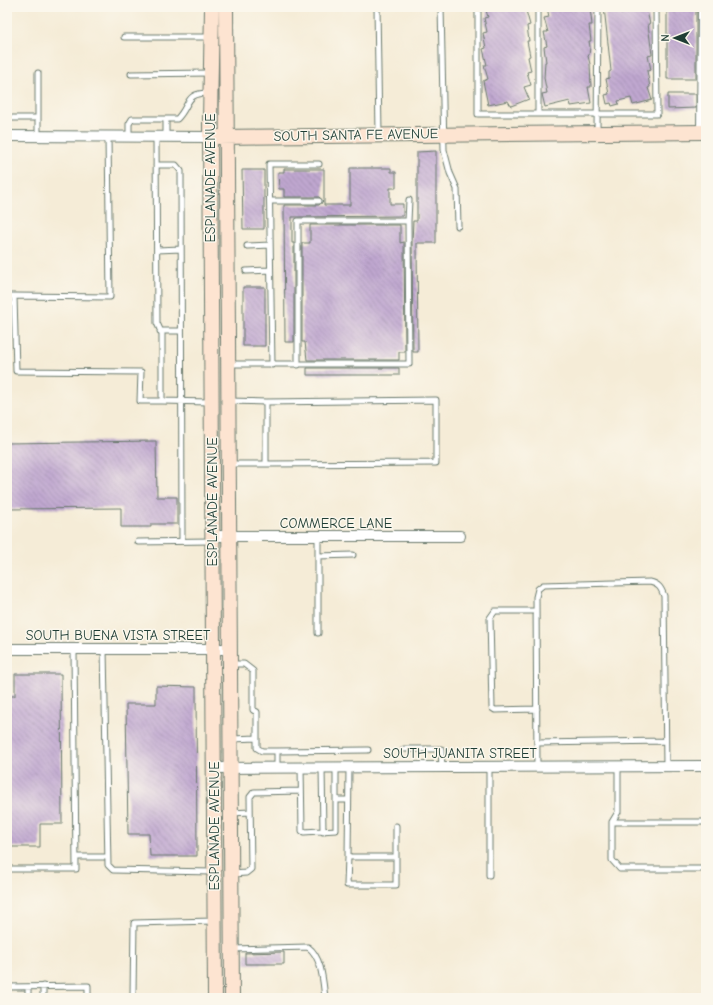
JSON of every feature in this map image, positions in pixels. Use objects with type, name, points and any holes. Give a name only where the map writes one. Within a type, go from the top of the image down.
[{"type":"main road","name":"ESPLANADE AVENUE","points":[[212,7],[210,73],[210,310],[215,998]]},
{"type":"main road","name":"ESPLANADE AVENUE","points":[[226,7],[232,998]]},
{"type":"main road","name":"SOUTH SANTA FE AVENUE","points":[[210,137],[704,132]]},
{"type":"main road","points":[[210,310],[227,310]]},
{"type":"main road","points":[[211,402],[228,401]]},
{"type":"street","points":[[703,7],[704,132]]},
{"type":"street","name":"SOUTH SANTA FE AVENUE","points":[[7,136],[210,137]]},
{"type":"street","name":"COMMERCE LANE","points":[[212,539],[229,536],[460,536]]},
{"type":"street","name":"SOUTH BUENA VISTA STREET","points":[[7,649],[230,648]]},
{"type":"street","name":"SOUTH JUANITA STREET","points":[[213,768],[706,766]]},
{"type":"lane","points":[[377,7],[379,135]]},
{"type":"lane","points":[[440,7],[444,150],[450,173],[457,189],[458,226]]},
{"type":"lane","points":[[478,7],[478,114],[657,114],[656,7]]},
{"type":"lane","points":[[538,7],[538,114]]},
{"type":"lane","points":[[597,133],[598,7]]},
{"type":"lane","points":[[124,37],[212,38]]},
{"type":"lane","points":[[38,73],[38,136]]},
{"type":"lane","points":[[131,74],[210,73]]},
{"type":"lane","points":[[129,137],[129,124],[132,119],[176,119],[181,114],[191,96],[194,94],[210,93]]},
{"type":"lane","points":[[7,118],[38,118]]},
{"type":"lane","points":[[162,401],[162,334],[157,323],[156,165],[166,119]]},
{"type":"lane","points":[[7,296],[110,297],[108,137]]},
{"type":"lane","points":[[272,365],[269,164],[319,164]]},
{"type":"lane","points":[[156,165],[176,165],[181,171],[182,542]]},
{"type":"lane","points":[[228,364],[409,364],[409,200]]},
{"type":"lane","points":[[270,201],[318,201]]},
{"type":"lane","points":[[298,365],[298,221],[408,221]]},
{"type":"lane","points":[[246,246],[270,245]]},
{"type":"lane","points":[[157,250],[181,249]]},
{"type":"lane","points":[[246,271],[270,270]]},
{"type":"lane","points":[[14,296],[16,371],[141,372],[140,401],[211,402]]},
{"type":"lane","points":[[160,331],[181,331]]},
{"type":"lane","points":[[228,401],[436,400],[436,463],[228,464]]},
{"type":"lane","points":[[266,402],[266,464]]},
{"type":"lane","points":[[318,537],[318,634]]},
{"type":"lane","points":[[138,542],[182,542],[212,539]]},
{"type":"lane","points":[[318,556],[353,556]]},
{"type":"lane","points":[[537,767],[536,597],[538,589],[543,585],[656,583],[661,588],[664,596],[666,767]]},
{"type":"lane","points":[[536,611],[495,611],[490,618],[490,626],[492,708],[495,710],[537,709]]},
{"type":"lane","points":[[7,869],[76,869],[74,649]]},
{"type":"lane","points":[[104,649],[108,865],[114,870],[214,872]]},
{"type":"lane","points":[[230,664],[244,664],[253,671],[253,710],[257,712],[257,748],[262,751],[368,750]]},
{"type":"lane","points":[[230,739],[257,738]]},
{"type":"lane","points":[[537,742],[665,741]]},
{"type":"lane","points":[[404,750],[440,749],[442,767]]},
{"type":"lane","points":[[277,751],[277,767]]},
{"type":"lane","points":[[301,767],[302,831],[323,832],[336,830],[336,767]]},
{"type":"lane","points":[[322,767],[323,832]]},
{"type":"lane","points":[[349,767],[347,885],[396,885],[396,826]]},
{"type":"lane","points":[[489,767],[489,875]]},
{"type":"lane","points":[[618,767],[618,812],[612,822],[612,860],[620,869],[706,869]]},
{"type":"lane","points":[[231,874],[246,873],[251,869],[250,797],[254,792],[301,791]]},
{"type":"lane","points":[[336,800],[348,800]]},
{"type":"lane","points":[[230,813],[250,812]]},
{"type":"lane","points":[[612,822],[706,822]]},
{"type":"lane","points":[[76,856],[107,857]]},
{"type":"lane","points":[[348,857],[396,857]]},
{"type":"lane","points":[[135,998],[133,994],[134,923],[214,921]]},
{"type":"lane","points":[[232,948],[308,947],[313,950],[317,959],[324,998]]},
{"type":"lane","points":[[28,986],[28,998]]},
{"type":"lane","points":[[43,986],[43,998]]},
{"type":"lane","points":[[7,987],[88,986],[88,998]]},
{"type":"building","points":[[485,7],[525,7],[530,25],[527,26],[529,41],[527,41],[531,71],[527,72],[531,85],[524,87],[529,99],[511,106],[508,101],[488,105],[483,81],[488,79],[484,65],[487,65],[483,49],[486,48],[483,33],[487,32],[484,18],[488,17]]},
{"type":"building","points":[[547,7],[590,7],[592,25],[589,25],[591,41],[589,41],[590,47],[588,56],[590,64],[591,87],[588,87],[591,103],[571,106],[570,101],[545,107],[542,94],[547,93],[544,78],[546,62],[544,47],[547,46],[544,32],[548,32],[544,18],[549,17]]},
{"type":"building","points":[[604,7],[621,7],[621,14],[635,11],[634,7],[646,7],[650,24],[648,24],[652,55],[648,56],[651,70],[647,71],[650,87],[648,88],[652,100],[633,105],[631,98],[618,101],[619,104],[612,106],[611,103],[607,104],[605,95],[609,94],[606,79],[609,78],[609,72],[611,71]]},
{"type":"building","points":[[667,9],[696,10],[696,79],[667,79]]},
{"type":"building","points":[[668,94],[696,94],[696,108],[668,109]]},
{"type":"building","points":[[436,151],[436,243],[417,243],[418,352],[413,352],[412,242],[413,221],[417,221],[417,152]]},
{"type":"building","points":[[350,168],[391,168],[391,172],[396,172],[396,188],[390,188],[390,204],[403,204],[403,216],[292,217],[292,243],[294,243],[294,342],[285,342],[284,205],[319,205],[323,201],[319,197],[284,197],[284,189],[279,189],[278,172],[284,172],[284,169],[324,169],[324,205],[350,205]]},
{"type":"building","points":[[242,170],[264,170],[264,229],[243,229]]},
{"type":"building","points":[[310,225],[400,225],[400,243],[404,242],[405,352],[399,352],[399,360],[307,360],[305,342],[302,342],[302,243],[310,243]]},
{"type":"building","points":[[243,287],[265,287],[265,346],[243,346]]},
{"type":"building","points":[[307,368],[399,368],[399,375],[307,375]]},
{"type":"building","points":[[156,441],[157,497],[177,497],[177,524],[151,524],[151,527],[121,527],[121,508],[7,509],[7,443]]},
{"type":"building","points":[[15,674],[61,674],[62,824],[40,824],[40,847],[7,847],[7,696],[15,696]]},
{"type":"building","points":[[156,686],[196,687],[197,856],[150,856],[149,834],[128,834],[126,704],[156,704]]},
{"type":"building","points":[[284,952],[284,964],[245,964],[245,953]]}]
